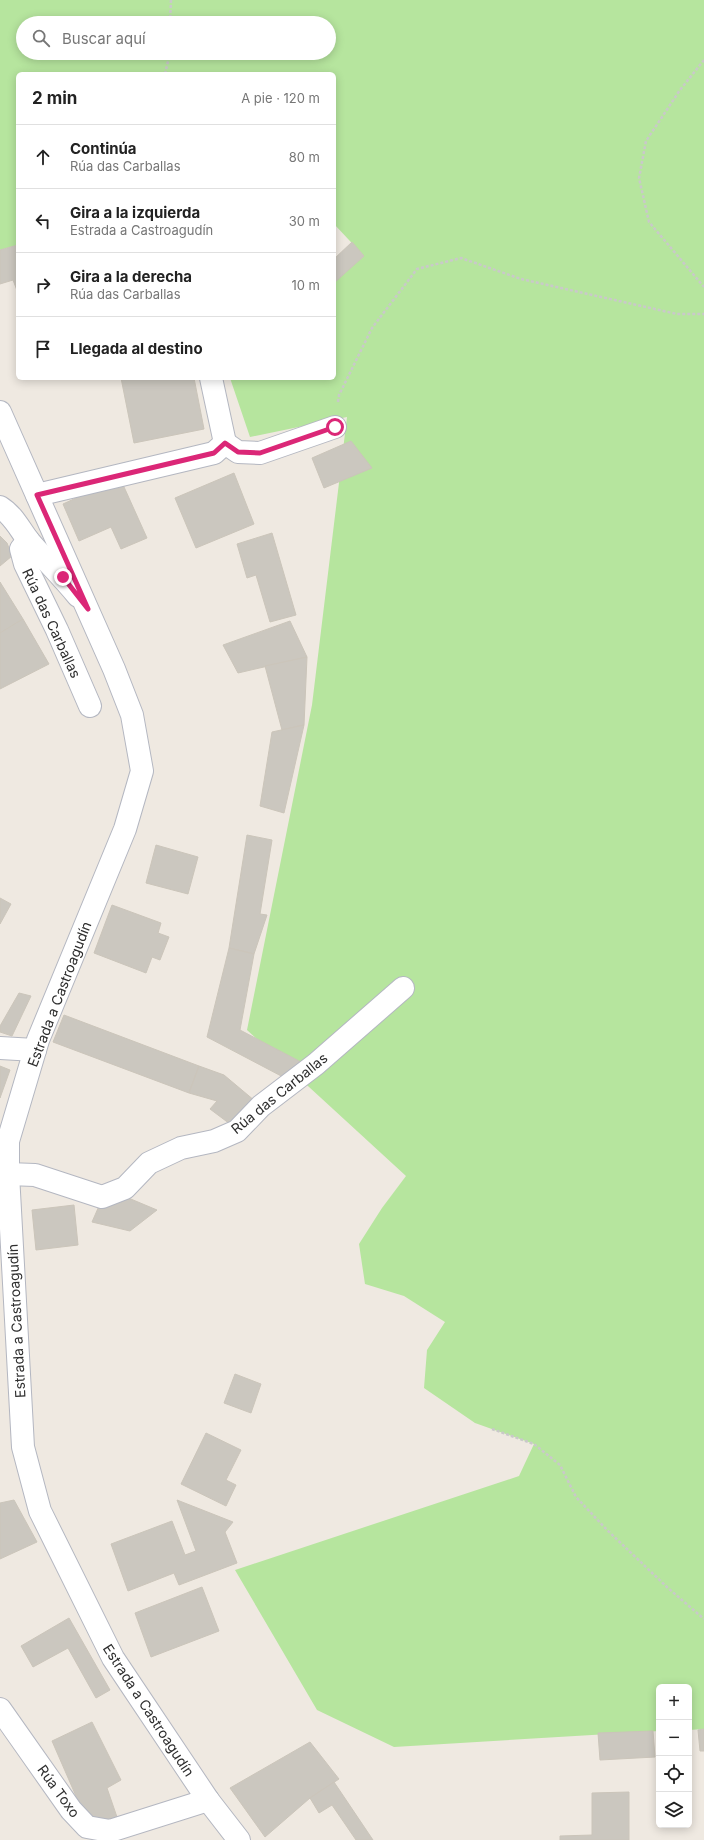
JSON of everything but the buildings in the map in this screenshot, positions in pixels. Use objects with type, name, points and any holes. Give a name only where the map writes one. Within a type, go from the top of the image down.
[{"type":"street","points":[[211,380],[225,443],[238,452],[260,453],[335,427]]},
{"type":"street","name":"Estrada a Castroagudín","points":[[0,412],[114,669],[132,715],[142,771],[125,829],[36,1050],[8,1141],[4,1174],[23,1447],[40,1511],[113,1658],[208,1800],[239,1840]]},
{"type":"street","points":[[37,495],[214,453],[225,443]]},
{"type":"street","name":"Rúa das Carballas","points":[[0,507],[9,513],[28,540],[63,577],[88,609]]},
{"type":"street","name":"Rúa das Carballas","points":[[28,540],[22,549],[25,564],[57,630],[90,706]]},
{"type":"street","name":"Rúa das Carballas","points":[[4,1174],[35,1175],[102,1197],[125,1188],[149,1163],[181,1148],[214,1141],[237,1131],[261,1106],[316,1064],[403,988]]},
{"type":"street","points":[[0,1048],[36,1050]]},
{"type":"street","name":"Rúa Toxo","points":[[0,1709],[71,1810],[87,1827],[110,1831],[208,1800]]},
{"type":"path","points":[[170,16],[171,0]]},
{"type":"path","points":[[165,72],[168,60]]},
{"type":"path","points":[[704,60],[680,90],[646,141],[639,178],[649,222],[704,287]]},
{"type":"path","points":[[335,427],[339,395],[372,328],[417,269],[461,258],[521,279],[677,314],[704,314]]},
{"type":"path","points":[[492,1429],[534,1444],[560,1465],[576,1497],[607,1530],[668,1588],[704,1619]]},
{"type":"green space","points":[[0,0],[704,0],[704,1729],[692,1730],[692,1684],[656,1684],[656,1731],[394,1747],[317,1710],[235,1570],[519,1476],[534,1444],[475,1423],[424,1388],[427,1350],[445,1322],[404,1296],[365,1284],[359,1244],[382,1208],[406,1176],[247,1030],[312,705],[347,417],[250,437],[231,380],[336,380],[336,279],[364,256],[336,226],[336,72],[16,72],[16,246],[0,250]]},
{"type":"route","points":[[63,577],[88,609],[37,495],[214,453],[225,443],[238,452],[260,453],[335,427]]}]
